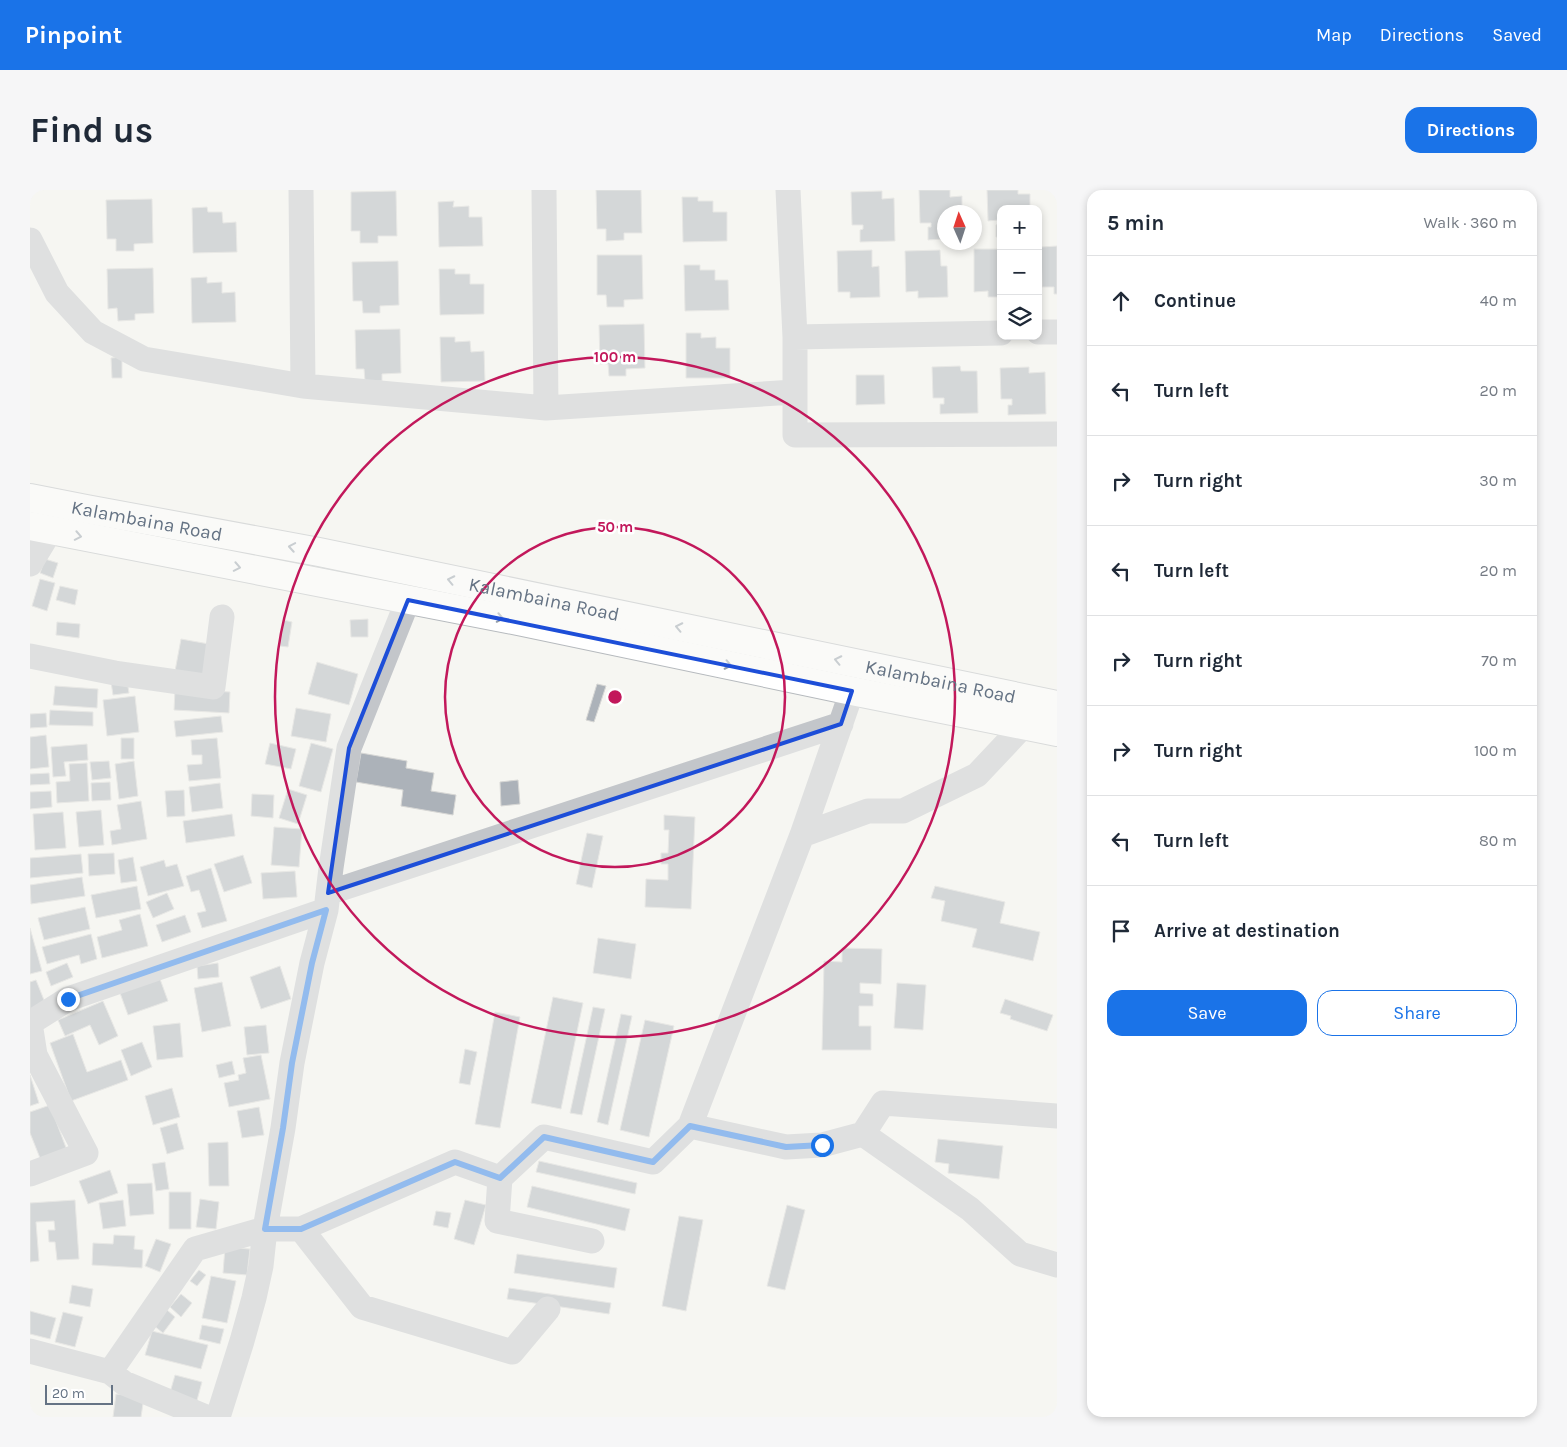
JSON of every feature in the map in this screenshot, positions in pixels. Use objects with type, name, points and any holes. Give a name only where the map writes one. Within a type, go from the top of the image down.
[{"type":"main road","name":"Kalambaina Road","points":[[30,498],[318,552],[1057,705]]},
{"type":"main road","name":"Kalambaina Road","points":[[40,528],[408,600],[1057,732]]},
{"type":"street","points":[[301,190],[303,386]]},
{"type":"street","points":[[544,190],[546,408]]},
{"type":"street","points":[[788,190],[795,337],[795,435],[1057,434]]},
{"type":"street","points":[[30,240],[57,293],[93,332],[144,359],[303,386],[546,408],[794,392]]},
{"type":"street","points":[[1042,332],[1057,332]]},
{"type":"street","points":[[795,337],[997,333]]},
{"type":"street","points":[[30,564],[40,528]]},
{"type":"street","points":[[218,1417],[242,1341],[261,1266],[265,1229],[283,1128],[292,1063],[312,963],[327,902],[349,748],[408,600]]},
{"type":"street","points":[[30,656],[115,674],[213,687],[222,617]]},
{"type":"street","points":[[592,1241],[497,1221],[500,1178],[544,1137],[653,1162],[690,1126],[802,835],[852,691]]},
{"type":"street","points":[[30,1174],[86,1153],[33,1056],[30,1023],[68,999],[327,902],[841,724]]},
{"type":"street","points":[[802,835],[868,811],[903,811],[977,775],[1024,725]]},
{"type":"street","points":[[690,1126],[786,1147],[822,1145],[863,1134],[883,1103],[1057,1116]]},
{"type":"street","points":[[863,1134],[970,1209],[1020,1254],[1057,1265]]},
{"type":"street","points":[[110,1372],[195,1249],[265,1229],[301,1229],[455,1162],[500,1178]]},
{"type":"street","points":[[301,1229],[362,1307],[512,1352],[548,1309]]},
{"type":"street","points":[[30,1351],[110,1372],[124,1383],[206,1417]]},
{"type":"highlighted area","points":[[408,600],[852,691],[841,724],[328,893],[349,748]]},
{"type":"building","points":[[596,190],[641,190],[642,233],[624,233],[624,240],[606,241],[606,229],[597,229]]},
{"type":"building","points":[[919,190],[950,190],[950,197],[962,196],[962,205],[937,205],[937,239],[928,240],[928,227],[931,227],[931,223],[920,223]]},
{"type":"building","points":[[987,190],[1018,190],[1018,194],[1030,194],[1030,205],[997,205],[997,220],[988,221]]},
{"type":"building","points":[[396,191],[397,236],[378,236],[378,243],[360,243],[360,231],[351,231],[351,192]]},
{"type":"building","points":[[882,191],[882,199],[894,198],[895,241],[860,242],[860,230],[863,229],[863,225],[852,225],[851,192]]},
{"type":"building","points":[[682,197],[698,197],[698,201],[713,201],[713,212],[727,212],[727,241],[683,242]]},
{"type":"building","points":[[152,199],[153,243],[134,244],[134,251],[116,251],[116,239],[107,239],[106,200]]},
{"type":"building","points":[[454,201],[453,207],[469,206],[469,217],[482,217],[483,246],[439,247],[438,202]]},
{"type":"building","points":[[207,207],[208,212],[222,212],[223,223],[236,222],[237,252],[193,253],[192,208]]},
{"type":"building","points":[[1057,246],[1057,294],[1054,294],[1054,287],[1042,287],[1042,247]]},
{"type":"building","points":[[997,249],[997,297],[988,297],[988,291],[974,292],[974,250]]},
{"type":"building","points":[[872,250],[872,267],[879,266],[880,297],[850,298],[850,292],[838,292],[837,251]]},
{"type":"building","points":[[940,250],[941,266],[947,266],[948,297],[918,298],[918,291],[906,292],[905,251]]},
{"type":"building","points":[[597,255],[642,255],[643,299],[624,300],[624,307],[607,307],[606,295],[597,295]]},
{"type":"building","points":[[398,261],[399,305],[380,306],[380,313],[363,313],[362,301],[353,301],[352,262]]},
{"type":"building","points":[[684,265],[700,265],[700,270],[715,270],[715,280],[728,280],[729,310],[685,311]]},
{"type":"building","points":[[153,268],[154,313],[135,314],[135,320],[118,321],[117,308],[108,309],[107,269]]},
{"type":"building","points":[[439,269],[455,269],[455,274],[470,274],[470,284],[484,284],[484,314],[440,315]]},
{"type":"building","points":[[207,277],[207,283],[222,282],[222,293],[235,292],[236,322],[192,323],[191,278]]},
{"type":"building","points":[[644,324],[645,368],[626,369],[626,376],[609,376],[608,364],[600,364],[599,325]]},
{"type":"building","points":[[400,329],[401,373],[382,374],[382,381],[365,381],[364,369],[356,369],[355,330]]},
{"type":"building","points":[[686,333],[701,333],[701,338],[716,337],[716,348],[730,348],[730,378],[686,378]]},
{"type":"building","points":[[440,337],[455,337],[455,342],[470,341],[471,352],[484,351],[485,381],[441,382]]},
{"type":"building","points":[[122,357],[122,378],[112,378],[111,358]]},
{"type":"building","points":[[960,366],[961,371],[977,371],[978,413],[940,414],[940,404],[944,404],[944,398],[933,398],[932,367]]},
{"type":"building","points":[[1029,367],[1029,373],[1045,372],[1046,414],[1008,415],[1008,405],[1012,405],[1012,399],[1001,399],[1000,368]]},
{"type":"building","points":[[856,375],[884,375],[885,404],[856,405]]},
{"type":"building","points":[[45,559],[58,563],[53,578],[40,573]]},
{"type":"building","points":[[40,579],[55,583],[47,611],[32,606]]},
{"type":"building","points":[[60,586],[78,590],[75,605],[56,600]]},
{"type":"building","points":[[368,619],[368,637],[351,637],[350,620]]},
{"type":"building","points":[[284,620],[292,622],[288,647],[280,646]]},
{"type":"building","points":[[57,622],[80,624],[79,638],[56,635]]},
{"type":"building","points":[[181,639],[209,644],[203,676],[175,671]]},
{"type":"building","points":[[317,662],[358,674],[349,705],[308,694]]},
{"type":"building","points":[[127,680],[129,693],[113,695],[111,682]]},
{"type":"building","points":[[597,684],[606,686],[594,722],[586,720]]},
{"type":"building","points":[[55,686],[98,689],[97,708],[53,705]]},
{"type":"building","points":[[175,689],[230,692],[229,713],[174,710]]},
{"type":"building","points":[[135,696],[139,732],[107,736],[103,700]]},
{"type":"building","points":[[296,708],[331,714],[326,742],[291,736]]},
{"type":"building","points":[[50,710],[93,712],[93,726],[49,725]]},
{"type":"building","points":[[46,713],[47,727],[30,728],[30,714]]},
{"type":"building","points":[[221,716],[223,732],[176,737],[174,721]]},
{"type":"building","points":[[46,735],[49,767],[30,769],[30,737]]},
{"type":"building","points":[[121,738],[134,738],[134,759],[121,759]]},
{"type":"building","points":[[217,738],[221,778],[189,781],[187,765],[202,764],[202,755],[192,755],[191,740]]},
{"type":"building","points":[[270,743],[296,749],[291,769],[265,764]]},
{"type":"building","points":[[311,743],[333,749],[321,792],[299,786]]},
{"type":"building","points":[[87,744],[88,760],[64,762],[66,776],[53,777],[51,747]]},
{"type":"building","points":[[361,753],[407,761],[406,768],[434,773],[431,791],[456,795],[453,815],[401,806],[403,790],[356,782]]},
{"type":"building","points":[[109,761],[111,778],[92,780],[90,762]]},
{"type":"building","points":[[134,761],[138,796],[119,799],[115,764]]},
{"type":"building","points":[[87,763],[89,801],[57,803],[56,782],[70,781],[69,764]]},
{"type":"building","points":[[49,773],[50,784],[30,785],[30,774]]},
{"type":"building","points":[[518,780],[520,804],[501,806],[500,782]]},
{"type":"building","points":[[110,782],[111,800],[92,801],[91,783]]},
{"type":"building","points":[[220,783],[223,808],[192,812],[189,787]]},
{"type":"building","points":[[288,789],[307,795],[298,824],[279,818]]},
{"type":"building","points":[[184,790],[185,816],[167,817],[165,791]]},
{"type":"building","points":[[51,791],[52,807],[30,809],[30,792]]},
{"type":"building","points":[[252,794],[274,795],[273,818],[251,816]]},
{"type":"building","points":[[141,801],[147,839],[112,845],[110,831],[121,829],[117,805]]},
{"type":"building","points":[[101,810],[104,845],[79,847],[76,812]]},
{"type":"building","points":[[63,812],[66,848],[35,850],[33,814]]},
{"type":"building","points":[[232,814],[235,836],[186,843],[183,821]]},
{"type":"building","points":[[664,815],[695,817],[691,909],[645,907],[646,879],[668,880],[668,864],[661,864],[661,853],[668,853],[669,830],[664,830]]},
{"type":"building","points":[[274,827],[302,829],[299,867],[271,865]]},
{"type":"building","points":[[587,833],[603,836],[592,888],[576,884]]},
{"type":"building","points":[[114,853],[115,874],[89,876],[88,854]]},
{"type":"building","points":[[81,854],[83,873],[30,878],[30,858]]},
{"type":"building","points":[[243,855],[252,883],[224,892],[214,864]]},
{"type":"building","points":[[133,857],[137,881],[121,883],[118,860]]},
{"type":"building","points":[[164,860],[166,867],[177,864],[184,886],[148,896],[140,867]]},
{"type":"building","points":[[211,868],[227,921],[202,928],[197,913],[206,911],[199,890],[191,892],[186,876]]},
{"type":"building","points":[[295,871],[297,897],[263,899],[261,873]]},
{"type":"building","points":[[82,877],[85,896],[31,904],[30,885]]},
{"type":"building","points":[[137,886],[141,909],[96,918],[91,895]]},
{"type":"building","points":[[935,886],[1005,902],[1000,923],[1040,932],[1033,961],[972,947],[977,929],[941,921],[945,901],[931,898]]},
{"type":"building","points":[[167,893],[174,909],[153,918],[146,902]]},
{"type":"building","points":[[85,907],[90,929],[44,940],[38,918]]},
{"type":"building","points":[[140,914],[148,946],[102,958],[97,937],[122,930],[119,920]]},
{"type":"building","points":[[185,915],[191,932],[162,942],[156,925]]},
{"type":"building","points":[[30,928],[42,971],[30,974]]},
{"type":"building","points":[[91,934],[97,959],[81,964],[79,955],[47,964],[42,947]]},
{"type":"building","points":[[598,938],[636,944],[631,979],[593,973]]},
{"type":"building","points":[[842,948],[882,949],[881,984],[860,983],[860,993],[873,994],[873,1006],[859,1006],[859,1026],[871,1026],[871,1050],[822,1050],[824,961],[842,962]]},
{"type":"building","points":[[67,963],[73,977],[51,986],[46,972]]},
{"type":"building","points":[[218,963],[219,977],[198,979],[197,966]]},
{"type":"building","points":[[280,966],[291,999],[261,1009],[250,977]]},
{"type":"building","points":[[160,979],[168,1001],[128,1015],[120,993]]},
{"type":"building","points":[[36,980],[46,1005],[30,1011],[30,982]]},
{"type":"building","points":[[222,982],[231,1026],[202,1032],[194,988]]},
{"type":"building","points":[[897,983],[926,985],[923,1030],[894,1028]]},
{"type":"building","points":[[553,997],[583,1003],[561,1109],[531,1103]]},
{"type":"building","points":[[1005,999],[1053,1015],[1047,1031],[1010,1019],[1011,1016],[1000,1013]]},
{"type":"building","points":[[103,1001],[118,1036],[99,1045],[90,1025],[65,1036],[58,1020]]},
{"type":"building","points":[[593,1007],[605,1009],[582,1115],[570,1113]]},
{"type":"building","points":[[495,1012],[520,1017],[500,1128],[475,1124]]},
{"type":"building","points":[[621,1014],[632,1016],[608,1125],[597,1122]]},
{"type":"building","points":[[645,1020],[674,1026],[649,1137],[620,1130]]},
{"type":"building","points":[[180,1023],[183,1057],[157,1060],[153,1026]]},
{"type":"building","points":[[266,1025],[269,1053],[247,1055],[244,1027]]},
{"type":"building","points":[[73,1034],[87,1072],[121,1060],[128,1080],[71,1101],[50,1043]]},
{"type":"building","points":[[142,1042],[152,1067],[131,1076],[121,1050]]},
{"type":"building","points":[[465,1049],[477,1052],[470,1085],[459,1083]]},
{"type":"building","points":[[261,1055],[270,1099],[229,1107],[224,1083],[239,1080],[238,1075],[246,1073],[243,1058]]},
{"type":"building","points":[[232,1061],[235,1074],[219,1078],[216,1065]]},
{"type":"building","points":[[30,1075],[39,1103],[30,1106]]},
{"type":"building","points":[[172,1088],[180,1117],[153,1125],[145,1096]]},
{"type":"building","points":[[50,1105],[68,1153],[42,1163],[30,1133],[30,1112]]},
{"type":"building","points":[[259,1107],[264,1135],[242,1138],[237,1111]]},
{"type":"building","points":[[177,1123],[184,1149],[167,1154],[160,1128]]},
{"type":"building","points":[[938,1139],[1003,1146],[999,1179],[948,1173],[949,1164],[935,1162]]},
{"type":"building","points":[[228,1142],[229,1186],[209,1186],[208,1143]]},
{"type":"building","points":[[539,1161],[637,1183],[635,1194],[536,1172]]},
{"type":"building","points":[[165,1162],[169,1189],[156,1191],[152,1164]]},
{"type":"building","points":[[110,1170],[118,1193],[88,1204],[79,1181]]},
{"type":"building","points":[[152,1183],[154,1214],[130,1216],[127,1184]]},
{"type":"building","points":[[532,1186],[630,1209],[625,1231],[527,1207]]},
{"type":"building","points":[[169,1192],[191,1192],[191,1229],[169,1229]]},
{"type":"building","points":[[200,1199],[219,1202],[216,1229],[196,1227]]},
{"type":"building","points":[[75,1200],[79,1259],[57,1260],[55,1242],[49,1242],[48,1230],[55,1230],[54,1221],[36,1222],[39,1261],[30,1262],[30,1203]]},
{"type":"building","points":[[123,1200],[126,1226],[103,1229],[99,1203]]},
{"type":"building","points":[[465,1200],[486,1205],[474,1245],[454,1239]]},
{"type":"building","points":[[787,1205],[805,1210],[785,1290],[767,1286]]},
{"type":"building","points":[[436,1211],[451,1213],[448,1228],[433,1225]]},
{"type":"building","points":[[679,1216],[703,1220],[686,1311],[662,1306]]},
{"type":"building","points":[[114,1235],[135,1236],[134,1249],[143,1250],[142,1268],[92,1265],[93,1243],[113,1244]]},
{"type":"building","points":[[156,1239],[171,1244],[160,1272],[145,1266]]},
{"type":"building","points":[[225,1247],[250,1249],[247,1275],[223,1273]]},
{"type":"building","points":[[517,1254],[617,1268],[614,1288],[514,1273]]},
{"type":"building","points":[[199,1270],[206,1275],[197,1286],[190,1281]]},
{"type":"building","points":[[211,1276],[236,1281],[227,1323],[202,1318]]},
{"type":"building","points":[[72,1285],[93,1289],[90,1307],[69,1303]]},
{"type":"building","points":[[509,1288],[611,1303],[609,1314],[507,1299]]},
{"type":"building","points":[[181,1294],[192,1303],[181,1317],[170,1307]]},
{"type":"building","points":[[166,1309],[175,1317],[163,1333],[153,1325]]},
{"type":"building","points":[[30,1311],[56,1318],[50,1339],[30,1334]]},
{"type":"building","points":[[63,1312],[83,1317],[75,1347],[55,1342]]},
{"type":"building","points":[[202,1325],[224,1329],[220,1344],[199,1339]]},
{"type":"building","points":[[152,1331],[208,1345],[201,1369],[145,1355]]},
{"type":"building","points":[[175,1375],[202,1382],[196,1404],[169,1396]]},
{"type":"building","points":[[116,1394],[144,1397],[141,1417],[113,1417]]},
{"type":"route","points":[[68,999],[326,910],[312,963],[292,1063],[283,1128],[265,1229],[301,1229],[455,1162],[500,1178],[544,1137],[653,1162],[690,1126],[786,1147],[822,1145]]}]
